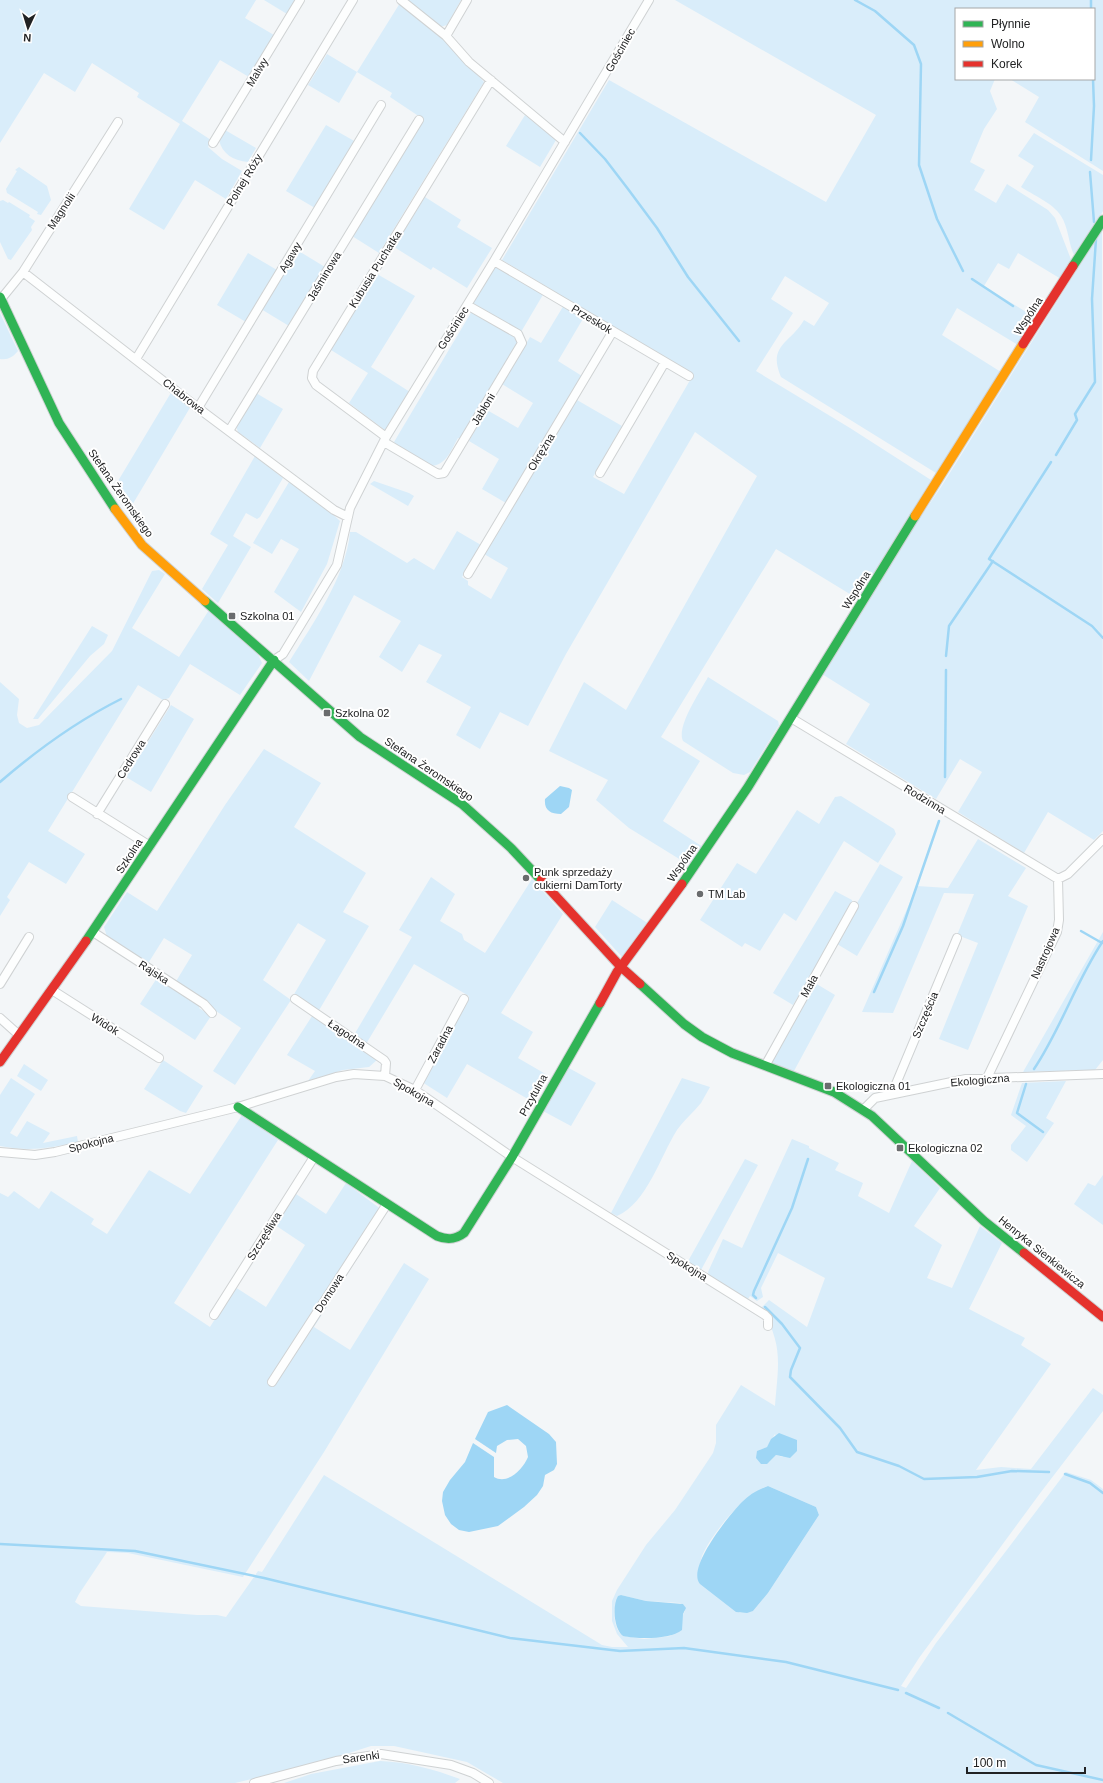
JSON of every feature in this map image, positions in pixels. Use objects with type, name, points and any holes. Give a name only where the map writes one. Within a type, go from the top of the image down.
[{"type":"street","name":"Malwy","points":[[213,143],[300,0]]},
{"type":"street","name":"Polnej Róży","points":[[136,359],[353,0]]},
{"type":"street","points":[[401,0],[446,36],[463,57],[565,142]]},
{"type":"street","points":[[446,36],[467,0]]},
{"type":"street","name":"Gościniec","points":[[274,660],[283,654],[332,574],[341,553],[348,517],[353,501],[385,439],[494,261],[649,0]]},
{"type":"street","name":"Kubusia Puchatka","points":[[385,439],[316,385],[312,378],[313,371],[491,80]]},
{"type":"street","name":"Agawy","points":[[198,408],[381,105]]},
{"type":"street","name":"Jaśminowa","points":[[229,431],[419,120]]},
{"type":"street","name":"Magnolii","points":[[0,298],[22,272],[118,122]]},
{"type":"street","name":"Wspólna","points":[[621,967],[692,871],[791,718],[979,413],[1103,220]]},
{"type":"street","name":"Przeskok","points":[[494,261],[689,376]]},
{"type":"street","name":"Chabrowa","points":[[22,272],[198,408],[334,510],[348,517]]},
{"type":"street","name":"Stefana Żeromskiego","points":[[0,298],[59,423],[118,514],[154,556],[360,737],[462,804],[512,848],[621,967],[651,996],[694,1031],[718,1046],[765,1066],[834,1092],[863,1110],[872,1116],[984,1221]]},
{"type":"street","name":"Jabłoni","points":[[385,439],[438,474],[444,473],[522,343],[518,334],[467,305]]},
{"type":"street","name":"Okrężna","points":[[468,574],[613,331]]},
{"type":"street","points":[[600,473],[665,362]]},
{"type":"street","name":"Szkolna","points":[[0,1062],[93,932],[274,660]]},
{"type":"street","name":"Cedrowa","points":[[97,814],[165,704]]},
{"type":"street","name":"Rodzinna","points":[[791,718],[1058,879]]},
{"type":"street","points":[[72,797],[150,846]]},
{"type":"street","points":[[1058,879],[1068,874],[1103,839]]},
{"type":"street","name":"Nastrojowa","points":[[986,1078],[1057,932],[1059,920],[1058,879]]},
{"type":"street","name":"Mała","points":[[765,1066],[854,906]]},
{"type":"street","name":"Rajska","points":[[93,932],[204,1004],[212,1014]]},
{"type":"street","points":[[0,984],[29,937]]},
{"type":"street","name":"Szczęścia","points":[[897,1093],[896,1084],[957,938]]},
{"type":"street","name":"Przytulna","points":[[387,1204],[443,1239],[455,1239],[464,1233],[512,1157],[565,1062],[621,967]]},
{"type":"street","name":"Widok","points":[[52,990],[159,1058]]},
{"type":"street","name":"Łagodna","points":[[295,999],[384,1060],[386,1064],[385,1076]]},
{"type":"street","name":"Zaradna","points":[[415,1090],[464,999]]},
{"type":"street","points":[[0,1018],[19,1035]]},
{"type":"street","name":"Spokojna","points":[[0,1152],[35,1155],[55,1152],[238,1107],[336,1077],[354,1074],[385,1076],[415,1090],[512,1157],[764,1315],[768,1318],[768,1326]]},
{"type":"street","name":"Ekologiczna","points":[[863,1110],[875,1098],[966,1079],[1103,1074]]},
{"type":"street","points":[[238,1107],[387,1204]]},
{"type":"street","name":"Szczęśliwa","points":[[214,1315],[314,1157]]},
{"type":"street","name":"Domowa","points":[[272,1382],[387,1204]]},
{"type":"street","name":"Henryka Sienkiewicza","points":[[984,1221],[1103,1317]]},
{"type":"street","name":"Sarenki","points":[[254,1783],[336,1761],[381,1754],[451,1765],[473,1773],[489,1783]]},
{"type":"shaded area","points":[[0,0],[256,0],[245,18],[274,35],[249,77],[220,60],[182,121],[211,140],[208,147],[222,159],[242,171],[226,199],[195,180],[164,230],[129,209],[180,124],[137,97],[139,93],[92,63],[75,92],[44,73],[0,143]]},
{"type":"shaded area","points":[[264,0],[295,0],[287,14]]},
{"type":"shaded area","points":[[407,0],[461,0],[447,25],[440,27]]},
{"type":"shaded area","points":[[675,0],[1103,0],[1103,171],[1025,122],[1039,97],[1012,80],[1095,80],[1095,8],[955,8],[955,80],[995,80],[990,91],[997,109],[984,129],[970,162],[985,170],[974,190],[996,203],[1007,184],[1048,210],[1055,218],[1072,262],[1061,279],[1018,253],[1009,269],[998,263],[984,286],[1036,318],[1018,345],[957,308],[942,335],[1001,372],[936,473],[781,377],[777,366],[777,358],[782,345],[799,328],[804,320],[814,326],[829,303],[785,276],[771,299],[793,313],[756,371],[850,428],[931,480],[858,599],[776,549],[661,737],[700,761],[663,821],[703,847],[689,865],[629,828],[596,800],[608,780],[549,751],[584,682],[626,710],[757,476],[695,432],[566,654],[528,726],[500,712],[480,749],[456,735],[471,707],[426,682],[442,655],[419,644],[402,672],[379,657],[401,621],[354,595],[309,681],[289,662],[327,600],[335,583],[347,549],[350,532],[356,532],[407,563],[414,558],[434,570],[457,531],[481,545],[462,577],[468,581],[468,585],[491,599],[508,568],[484,554],[577,400],[622,426],[593,477],[624,494],[693,375],[502,260],[609,80],[826,202],[876,115]]},
{"type":"shaded area","points":[[400,3],[442,36],[484,82],[379,253],[352,236],[423,119],[390,97],[392,93],[357,72]]},
{"type":"shaded area","points":[[327,54],[357,72],[339,103],[308,85]]},
{"type":"shaded area","points":[[525,115],[556,140],[540,167],[506,146]]},
{"type":"shaded area","points":[[326,125],[356,142],[315,208],[286,191]]},
{"type":"shaded area","points":[[225,130],[256,148],[248,162],[229,156],[223,149],[219,140]]},
{"type":"shaded area","points":[[1034,133],[1103,175],[1103,211],[1075,257],[1066,226],[1061,216],[1048,203],[1021,187],[1034,166],[1018,156]]},
{"type":"shaded area","points":[[19,167],[47,186],[51,200],[41,215],[37,214],[38,212],[7,193],[6,189],[17,171],[15,170]]},
{"type":"shaded area","points":[[425,197],[461,220],[457,227],[492,248],[467,288],[433,267],[431,270],[394,247]]},
{"type":"shaded area","points":[[3,200],[30,215],[29,217],[35,221],[31,227],[32,230],[11,260],[8,259],[0,242],[0,201]]},
{"type":"shaded area","points":[[1102,230],[1103,831],[1094,840],[1048,812],[1024,853],[958,812],[982,772],[960,759],[936,799],[846,744],[870,704],[822,674],[903,543],[941,487]]},
{"type":"shaded area","points":[[297,250],[325,267],[289,326],[261,309]]},
{"type":"shaded area","points":[[248,253],[277,270],[246,322],[217,305]]},
{"type":"shaded area","points":[[497,267],[544,293],[521,332],[473,303],[493,268]]},
{"type":"shaded area","points":[[377,274],[415,296],[371,367],[410,392],[386,431],[349,403],[368,373],[331,350]]},
{"type":"shaded area","points":[[564,305],[584,317],[558,361],[582,376],[506,503],[482,489],[499,459],[469,441],[487,410],[518,428],[533,403],[502,384],[530,337],[541,343]]},
{"type":"shaded area","points":[[472,311],[518,338],[518,343],[461,439],[458,438],[451,452],[445,459],[437,465],[432,466],[400,448],[394,442]]},
{"type":"shaded area","points":[[0,313],[18,351],[5,359],[0,359]]},
{"type":"shaded area","points":[[172,391],[191,406],[128,512],[112,491]]},
{"type":"shaded area","points":[[256,393],[283,409],[260,448],[238,432],[236,426]]},
{"type":"shaded area","points":[[255,456],[283,478],[260,517],[257,519],[246,513],[233,536],[251,547],[218,603],[202,589],[228,545],[210,534]]},
{"type":"shaded area","points":[[374,481],[414,496],[408,506],[370,484]]},
{"type":"shaded area","points":[[289,482],[324,506],[340,521],[327,564],[301,612],[274,592],[299,549],[281,539],[272,554],[253,543]]},
{"type":"shaded area","points":[[159,570],[165,574],[132,628],[179,657],[209,610],[257,652],[262,663],[240,695],[190,664],[169,698],[163,700],[138,685],[48,831],[85,854],[66,884],[29,862],[7,897],[10,900],[0,916],[0,682],[19,699],[17,715],[19,723],[27,728],[39,725],[112,651],[152,571]]},
{"type":"shaded area","points":[[92,626],[108,635],[104,644],[90,656],[38,719],[33,719]]},
{"type":"shaded area","points":[[708,677],[778,721],[779,725],[750,772],[744,775],[733,773],[683,741],[683,727],[686,719]]},
{"type":"shaded area","points":[[171,705],[194,719],[151,792],[126,777]]},
{"type":"shaded area","points":[[264,749],[321,783],[294,827],[366,873],[343,912],[369,926],[318,1012],[293,996],[326,940],[298,923],[263,980],[291,1000],[235,1085],[213,1071],[241,1028],[175,983],[192,955],[164,938],[147,965],[108,940],[104,927],[127,892],[157,911],[225,805]]},
{"type":"shaded area","points":[[841,796],[894,829],[896,834],[878,863],[844,841],[796,921],[784,913],[760,951],[745,943],[742,947],[700,920],[737,863],[756,874],[797,810],[819,824],[835,797]]},
{"type":"shaded area","points":[[978,839],[1026,868],[1008,896],[1028,906],[968,1050],[939,1039],[978,943],[957,935],[974,894],[944,893],[893,1013],[862,1012],[917,886],[948,888]]},
{"type":"shaded area","points":[[880,864],[903,877],[857,956],[837,944],[858,908],[857,903]]},
{"type":"shaded area","points":[[431,877],[455,894],[440,921],[462,934],[464,940],[485,953],[532,879],[563,914],[501,1013],[533,1032],[518,1058],[549,1076],[533,1102],[467,1064],[447,1098],[422,1082],[469,996],[414,964],[366,1044],[354,1035],[412,937],[399,930]]},
{"type":"shaded area","points":[[835,891],[852,900],[852,905],[793,1005],[773,993]]},
{"type":"shaded area","points":[[612,900],[649,924],[623,958],[595,927]]},
{"type":"shaded area","points":[[1103,932],[1103,1060],[1095,1070],[1023,1072]]},
{"type":"shaded area","points":[[157,978],[200,1006],[199,1008],[211,1016],[195,1040],[140,1004]]},
{"type":"shaded area","points":[[815,983],[835,995],[794,1071],[770,1062]]},
{"type":"shaded area","points":[[314,1013],[377,1060],[369,1067],[343,1070],[308,1081],[315,1071],[287,1055]]},
{"type":"shaded area","points":[[163,1060],[203,1086],[186,1113],[180,1111],[144,1089]]},
{"type":"shaded area","points":[[24,1064],[48,1080],[41,1091],[17,1076]]},
{"type":"shaded area","points":[[567,1067],[596,1083],[571,1126],[543,1111]]},
{"type":"shaded area","points":[[11,1078],[35,1094],[10,1133],[17,1137],[27,1121],[50,1133],[43,1143],[77,1136],[78,1142],[30,1149],[0,1146],[0,1095]]},
{"type":"shaded area","points":[[682,1078],[710,1087],[701,1103],[677,1130],[645,1190],[637,1201],[617,1216],[611,1213]]},
{"type":"shaded area","points":[[1066,1081],[1046,1118],[1054,1123],[1027,1162],[1011,1150],[1011,1145],[1026,1126],[1011,1115],[1022,1083]]},
{"type":"shaded area","points":[[242,1115],[278,1140],[174,1303],[210,1327],[235,1287],[266,1307],[305,1245],[275,1225],[296,1194],[326,1214],[346,1183],[386,1213],[314,1327],[350,1350],[404,1263],[429,1279],[324,1452],[243,1577],[128,1553],[107,1552],[75,1602],[81,1606],[197,1615],[217,1615],[226,1617],[258,1571],[262,1572],[324,1475],[602,1645],[612,1647],[628,1647],[617,1634],[612,1621],[612,1601],[617,1590],[646,1545],[675,1510],[713,1453],[716,1443],[716,1425],[741,1385],[775,1406],[778,1356],[773,1333],[761,1308],[769,1300],[807,1327],[825,1278],[778,1253],[761,1288],[763,1297],[757,1301],[750,1296],[748,1299],[709,1276],[708,1272],[723,1239],[742,1248],[792,1139],[809,1146],[809,1148],[839,1163],[835,1170],[863,1183],[858,1196],[889,1213],[912,1161],[940,1188],[914,1226],[942,1245],[927,1278],[952,1288],[980,1226],[1002,1243],[969,1309],[1025,1338],[1021,1345],[1051,1364],[976,1470],[1001,1467],[1031,1469],[1093,1388],[1103,1395],[1103,1411],[1041,1492],[919,1658],[901,1686],[906,1688],[936,1643],[1066,1472],[1091,1480],[1103,1489],[1103,1783],[503,1783],[467,1762],[394,1746],[371,1746],[312,1765],[235,1783],[0,1783],[0,1193],[8,1197],[14,1191],[39,1209],[51,1191],[94,1219],[91,1224],[107,1234],[149,1170],[190,1194]],"holes":[[[775,1434],[783,1457],[776,1455],[769,1462],[760,1450],[767,1447]],[[768,1486],[816,1507],[819,1515],[768,1593],[753,1611],[740,1613],[698,1578],[699,1570],[702,1556],[713,1536],[730,1515],[749,1497]],[[621,1595],[646,1601],[680,1603],[684,1605],[685,1611],[671,1636],[644,1639],[623,1636],[617,1628],[614,1616],[618,1599]]]},
{"type":"shaded area","points":[[745,1159],[758,1165],[701,1270],[687,1263]]},
{"type":"shaded area","points":[[1103,1175],[1103,1225],[1074,1204],[1088,1183],[1095,1186]]},
{"type":"shaded area","points":[[380,1761],[420,1767],[460,1779],[455,1783],[284,1783],[311,1774]]},
{"type":"water","points":[[560,786],[572,790],[569,807],[561,814],[548,811],[545,803],[545,799]]},
{"type":"water","points":[[507,1405],[549,1434],[556,1442],[557,1464],[554,1470],[545,1475],[543,1486],[537,1495],[524,1507],[498,1526],[469,1532],[459,1530],[451,1524],[445,1515],[442,1501],[443,1492],[450,1480],[465,1462],[473,1443],[494,1457],[494,1477],[499,1479],[510,1477],[519,1471],[528,1457],[526,1446],[518,1439],[507,1440],[497,1446],[496,1453],[475,1439],[488,1412]]},
{"type":"water","points":[[779,1433],[797,1440],[797,1451],[790,1458],[776,1455],[767,1464],[761,1464],[756,1458],[757,1451],[767,1447],[771,1439]]},
{"type":"water","points":[[768,1486],[816,1507],[819,1515],[768,1593],[753,1611],[747,1613],[736,1612],[700,1584],[697,1576],[699,1566],[711,1542],[736,1508],[750,1495]]},
{"type":"water","points":[[621,1595],[646,1601],[683,1604],[686,1608],[683,1614],[682,1630],[670,1636],[653,1638],[623,1636],[620,1633],[615,1617],[616,1600],[618,1596]]},
{"type":"waterway","points":[[855,0],[875,11],[914,45],[921,64],[919,165],[937,219],[963,271]]},
{"type":"waterway","points":[[1091,0],[1091,8]]},
{"type":"waterway","points":[[1091,160],[1094,106],[1093,80]]},
{"type":"waterway","points":[[580,133],[605,159],[628,189],[657,228],[688,277],[739,341]]},
{"type":"waterway","points":[[1090,172],[1094,222]]},
{"type":"waterway","points":[[1056,455],[1077,420],[1075,414],[1095,382],[1092,299],[1096,239]]},
{"type":"waterway","points":[[972,279],[1013,306]]},
{"type":"waterway","points":[[1051,462],[989,559],[1092,626],[1103,638]]},
{"type":"waterway","points":[[946,656],[949,626],[993,561]]},
{"type":"waterway","points":[[945,777],[946,670]]},
{"type":"waterway","points":[[0,782],[28,759],[73,726],[121,699]]},
{"type":"waterway","points":[[874,992],[903,926],[939,821]]},
{"type":"waterway","points":[[1081,931],[1102,943]]},
{"type":"waterway","points":[[1034,1069],[1044,1054],[1093,956],[1103,941]]},
{"type":"waterway","points":[[1026,1084],[1017,1113],[1043,1132]]},
{"type":"waterway","points":[[756,1298],[753,1295],[754,1291],[792,1208],[808,1159]]},
{"type":"waterway","points":[[765,1307],[782,1324],[800,1348],[791,1370],[790,1377],[840,1428],[857,1452],[899,1466],[924,1479],[977,1477],[1012,1471],[1049,1472]]},
{"type":"waterway","points":[[1065,1474],[1090,1483],[1103,1493]]},
{"type":"waterway","points":[[0,1544],[135,1551],[264,1578],[510,1638],[620,1651],[684,1648],[786,1662],[898,1690]]},
{"type":"waterway","points":[[906,1693],[939,1708]]},
{"type":"waterway","points":[[948,1713],[1036,1765],[1103,1780]]},
{"type":"traffic: fast","points":[[1073,266],[1103,220]]},
{"type":"traffic: fast","points":[[0,297],[59,423],[115,509]]},
{"type":"traffic: fast","points":[[682,884],[748,787],[915,516]]},
{"type":"traffic: fast","points":[[205,601],[360,737],[462,804],[511,848],[541,880]]},
{"type":"traffic: fast","points":[[86,941],[274,660]]},
{"type":"traffic: fast","points":[[640,984],[684,1024],[702,1037],[732,1053],[834,1092],[872,1116],[984,1221],[1024,1253]]},
{"type":"traffic: fast","points":[[238,1107],[437,1236],[448,1239],[454,1238],[464,1233],[512,1157],[600,1003]]},
{"type":"traffic: slow","points":[[915,516],[1023,344]]},
{"type":"traffic: slow","points":[[115,509],[142,545],[205,601]]},
{"type":"traffic: jam","points":[[1023,344],[1073,266]]},
{"type":"traffic: jam","points":[[541,880],[621,967],[640,984]]},
{"type":"traffic: jam","points":[[600,1003],[617,972],[682,884]]},
{"type":"traffic: jam","points":[[0,1062],[86,941]]},
{"type":"traffic: jam","points":[[1024,1253],[1103,1317]]},
{"type":"place","name":"Szkolna 01","points":[[232,616]]},
{"type":"place","name":"Szkolna 02","points":[[327,713]]},
{"type":"place","name":"Punk sprzedaży cukierni DamTorty","points":[[526,878]]},
{"type":"place","name":"TM Lab","points":[[700,894]]},
{"type":"place","name":"Ekologiczna 01","points":[[828,1086]]},
{"type":"place","name":"Ekologiczna 02","points":[[900,1148]]}]
